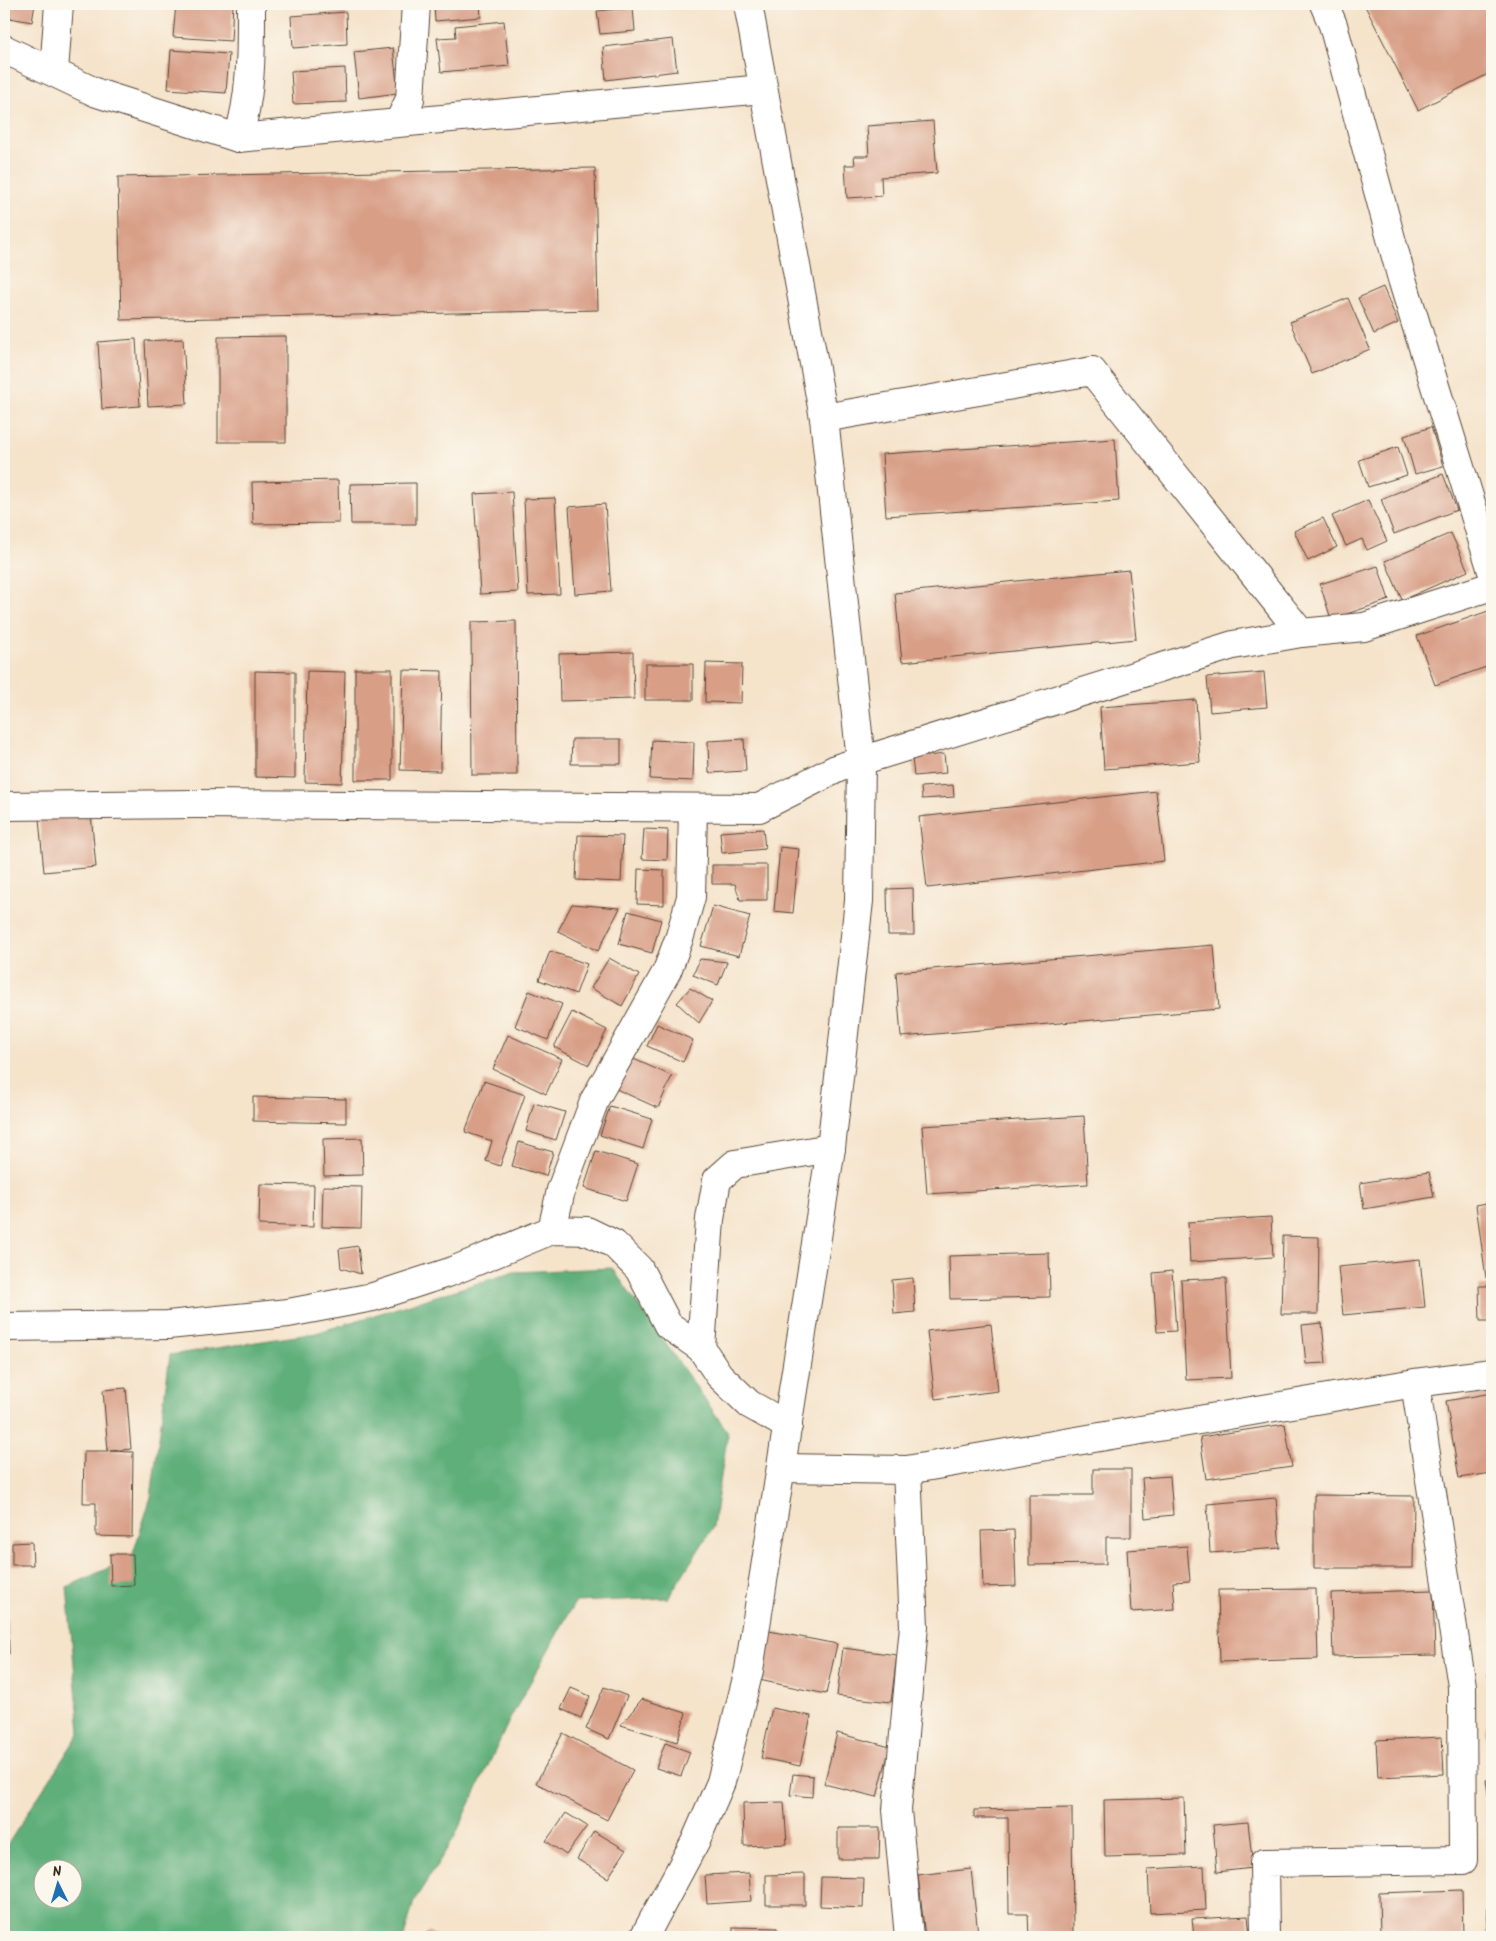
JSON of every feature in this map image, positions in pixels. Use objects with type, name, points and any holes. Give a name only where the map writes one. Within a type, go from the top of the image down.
[{"type":"street","points":[[54,72],[59,4]]},
{"type":"street","points":[[238,138],[245,116],[251,47],[251,4]]},
{"type":"street","points":[[399,122],[410,99],[416,4]]},
{"type":"street","points":[[644,1937],[695,1842],[721,1782],[749,1670],[831,1148],[858,901],[861,761],[824,418],[748,4]]},
{"type":"street","points":[[1324,4],[1333,25],[1402,279],[1492,571]]},
{"type":"street","points":[[4,49],[97,93],[238,138],[763,89]]},
{"type":"street","points":[[824,418],[1092,371],[1301,633]]},
{"type":"street","points":[[4,806],[196,804],[759,808],[838,768],[1233,645],[1301,633],[1364,627],[1492,586]]},
{"type":"street","points":[[552,1230],[561,1190],[595,1098],[667,971],[680,936],[691,896],[694,809]]},
{"type":"street","points":[[701,1348],[710,1219],[717,1180],[735,1164],[831,1148]]},
{"type":"street","points":[[4,1327],[168,1325],[288,1313],[373,1297],[450,1272],[552,1230],[586,1231],[614,1244],[639,1269],[668,1325],[701,1348],[719,1375],[749,1404],[788,1426]]},
{"type":"street","points":[[781,1468],[907,1470],[1416,1382],[1492,1373]]},
{"type":"street","points":[[1265,1937],[1264,1863],[1463,1860],[1462,1686],[1416,1382]]},
{"type":"street","points":[[907,1470],[914,1626],[897,1810],[909,1937]]},
{"type":"green space","points":[[612,1268],[728,1432],[713,1527],[668,1598],[575,1602],[510,1719],[454,1838],[414,1901],[404,1937],[4,1937],[4,1850],[80,1732],[67,1587],[132,1557],[151,1497],[170,1355],[316,1333],[514,1272]]},
{"type":"building","points":[[4,4],[35,4],[32,22],[4,17]]},
{"type":"building","points":[[109,4],[154,4],[154,5],[109,6]]},
{"type":"building","points":[[176,4],[233,4],[231,41],[173,37]]},
{"type":"building","points":[[434,4],[480,4],[481,17],[435,21]]},
{"type":"building","points":[[1364,4],[1492,4],[1492,72],[1418,110]]},
{"type":"building","points":[[633,8],[635,31],[600,34],[597,11]]},
{"type":"building","points":[[346,12],[347,44],[293,48],[291,16]]},
{"type":"building","points":[[504,21],[509,66],[441,72],[437,38],[456,37],[455,26]]},
{"type":"building","points":[[673,39],[677,71],[606,80],[603,47]]},
{"type":"building","points":[[393,48],[398,93],[359,98],[354,52]]},
{"type":"building","points":[[171,50],[229,54],[226,93],[168,89]]},
{"type":"building","points":[[345,68],[346,102],[293,104],[291,71]]},
{"type":"building","points":[[933,121],[937,173],[881,177],[882,196],[847,198],[845,165],[855,165],[854,156],[869,156],[867,126]]},
{"type":"building","points":[[595,168],[598,310],[121,320],[118,177]]},
{"type":"building","points":[[1383,287],[1398,323],[1374,334],[1358,298]]},
{"type":"building","points":[[1348,298],[1370,349],[1312,374],[1290,322]]},
{"type":"building","points":[[286,336],[286,442],[218,442],[218,337]]},
{"type":"building","points":[[136,339],[140,406],[102,409],[98,342]]},
{"type":"building","points":[[183,339],[187,404],[148,406],[145,341]]},
{"type":"building","points":[[1431,427],[1443,466],[1415,474],[1404,436]]},
{"type":"building","points":[[1115,439],[1119,501],[886,516],[882,454]]},
{"type":"building","points":[[1398,447],[1407,475],[1368,487],[1359,460]]},
{"type":"building","points":[[1443,474],[1457,510],[1394,534],[1381,499]]},
{"type":"building","points":[[338,480],[339,523],[253,524],[252,482]]},
{"type":"building","points":[[416,483],[416,524],[351,524],[350,484]]},
{"type":"building","points":[[512,492],[518,592],[480,594],[474,494]]},
{"type":"building","points":[[555,498],[560,594],[528,595],[524,499]]},
{"type":"building","points":[[1368,500],[1387,541],[1367,550],[1362,539],[1346,546],[1332,516]]},
{"type":"building","points":[[605,504],[611,591],[575,594],[569,507]]},
{"type":"building","points":[[1323,518],[1337,547],[1308,561],[1294,531]]},
{"type":"building","points":[[1451,533],[1468,571],[1402,600],[1385,561]]},
{"type":"building","points":[[1378,566],[1389,600],[1331,619],[1320,584]]},
{"type":"building","points":[[1129,570],[1136,639],[902,662],[895,593]]},
{"type":"building","points":[[1491,610],[1492,665],[1435,685],[1417,636]]},
{"type":"building","points":[[516,621],[517,775],[472,775],[471,622]]},
{"type":"building","points":[[633,652],[634,699],[560,701],[559,654]]},
{"type":"building","points":[[706,663],[742,664],[741,703],[705,702]]},
{"type":"building","points":[[645,664],[693,664],[693,700],[645,700]]},
{"type":"building","points":[[355,669],[392,669],[392,780],[355,780]]},
{"type":"building","points":[[403,670],[442,671],[440,771],[400,770]]},
{"type":"building","points":[[255,671],[295,672],[295,778],[255,777]]},
{"type":"building","points":[[307,671],[345,672],[342,783],[305,782]]},
{"type":"building","points":[[1264,672],[1267,707],[1210,712],[1207,677]]},
{"type":"building","points":[[1196,700],[1200,762],[1104,769],[1100,707]]},
{"type":"building","points":[[572,739],[621,739],[621,764],[571,764]]},
{"type":"building","points":[[744,739],[746,771],[709,773],[708,741]]},
{"type":"building","points":[[652,740],[694,742],[693,781],[650,779]]},
{"type":"building","points":[[944,754],[946,773],[914,776],[912,758]]},
{"type":"building","points":[[953,785],[954,797],[922,799],[921,787]]},
{"type":"building","points":[[1156,791],[1164,861],[927,888],[919,817]]},
{"type":"building","points":[[91,814],[96,867],[44,872],[39,819]]},
{"type":"building","points":[[644,829],[668,830],[667,860],[642,859]]},
{"type":"building","points":[[763,829],[765,849],[722,853],[720,832]]},
{"type":"building","points":[[578,835],[623,836],[621,882],[576,880]]},
{"type":"building","points":[[780,847],[799,849],[793,913],[774,911]]},
{"type":"building","points":[[712,865],[767,865],[767,900],[740,900],[735,884],[712,884]]},
{"type":"building","points":[[638,869],[664,870],[664,905],[637,904]]},
{"type":"building","points":[[913,888],[914,935],[888,935],[887,889]]},
{"type":"building","points":[[572,904],[620,908],[598,951],[558,931]]},
{"type":"building","points":[[713,906],[750,916],[739,956],[701,946]]},
{"type":"building","points":[[628,911],[661,920],[652,953],[619,944]]},
{"type":"building","points":[[1214,945],[1219,1009],[901,1037],[896,972]]},
{"type":"building","points":[[550,951],[587,964],[576,994],[539,980]]},
{"type":"building","points":[[609,958],[639,975],[622,1006],[591,988]]},
{"type":"building","points":[[700,959],[727,962],[718,985],[693,975]]},
{"type":"building","points":[[690,988],[712,1001],[699,1023],[677,1003]]},
{"type":"building","points":[[529,991],[562,1004],[548,1040],[515,1026]]},
{"type":"building","points":[[572,1012],[607,1030],[589,1065],[554,1047]]},
{"type":"building","points":[[657,1024],[693,1040],[683,1062],[647,1046]]},
{"type":"building","points":[[508,1035],[562,1059],[546,1094],[493,1069]]},
{"type":"building","points":[[629,1057],[672,1076],[658,1108],[616,1089]]},
{"type":"building","points":[[484,1081],[525,1095],[500,1166],[486,1161],[492,1141],[465,1132]]},
{"type":"building","points":[[253,1097],[346,1099],[346,1123],[253,1121]]},
{"type":"building","points":[[534,1103],[565,1112],[556,1140],[526,1131]]},
{"type":"building","points":[[610,1106],[652,1119],[643,1149],[600,1135]]},
{"type":"building","points":[[1084,1116],[1088,1184],[927,1194],[922,1126]]},
{"type":"building","points":[[362,1138],[363,1175],[324,1176],[323,1139]]},
{"type":"building","points":[[519,1142],[553,1152],[546,1176],[512,1166]]},
{"type":"building","points":[[596,1151],[638,1164],[626,1201],[584,1188]]},
{"type":"building","points":[[1429,1172],[1434,1197],[1364,1209],[1360,1183]]},
{"type":"building","points":[[260,1184],[314,1185],[313,1227],[259,1225]]},
{"type":"building","points":[[323,1186],[362,1187],[361,1228],[322,1227]]},
{"type":"building","points":[[1492,1202],[1492,1278],[1486,1278],[1476,1205]]},
{"type":"building","points":[[1271,1217],[1273,1257],[1190,1262],[1188,1222]]},
{"type":"building","points":[[1283,1236],[1319,1237],[1318,1314],[1281,1314]]},
{"type":"building","points":[[358,1246],[361,1274],[341,1268],[339,1249]]},
{"type":"building","points":[[1049,1253],[1050,1297],[950,1299],[949,1256]]},
{"type":"building","points":[[1420,1259],[1425,1307],[1343,1315],[1338,1267]]},
{"type":"building","points":[[1172,1271],[1176,1331],[1157,1332],[1153,1273]]},
{"type":"building","points":[[913,1278],[915,1312],[894,1314],[892,1280]]},
{"type":"building","points":[[1226,1278],[1231,1378],[1186,1380],[1181,1280]]},
{"type":"building","points":[[1479,1286],[1492,1286],[1492,1321],[1480,1321]]},
{"type":"building","points":[[1322,1323],[1326,1363],[1306,1364],[1302,1325]]},
{"type":"building","points":[[991,1324],[998,1391],[935,1399],[927,1331]]},
{"type":"building","points":[[126,1388],[131,1449],[110,1451],[133,1452],[132,1537],[96,1536],[96,1503],[83,1503],[84,1451],[108,1451],[103,1390]]},
{"type":"building","points":[[1492,1393],[1492,1473],[1459,1478],[1446,1401]]},
{"type":"building","points":[[1285,1424],[1292,1467],[1206,1479],[1200,1437]]},
{"type":"building","points":[[1093,1469],[1131,1469],[1131,1537],[1106,1537],[1106,1564],[1029,1565],[1029,1495],[1093,1495]]},
{"type":"building","points":[[1170,1476],[1173,1515],[1145,1518],[1142,1478]]},
{"type":"building","points":[[1314,1495],[1414,1496],[1413,1568],[1314,1568]]},
{"type":"building","points":[[1276,1498],[1280,1548],[1210,1553],[1207,1504]]},
{"type":"building","points":[[1014,1530],[1016,1586],[983,1587],[981,1531]]},
{"type":"building","points":[[32,1542],[33,1565],[12,1565],[12,1543]]},
{"type":"building","points":[[1187,1546],[1190,1581],[1173,1582],[1175,1609],[1131,1612],[1127,1550]]},
{"type":"building","points":[[110,1554],[133,1554],[134,1585],[111,1586]]},
{"type":"building","points":[[1316,1589],[1318,1659],[1220,1662],[1218,1590]]},
{"type":"building","points":[[1433,1590],[1435,1655],[1333,1657],[1331,1593]]},
{"type":"building","points":[[4,1620],[8,1620],[9,1654],[4,1654]]},
{"type":"building","points":[[769,1631],[837,1644],[826,1694],[759,1680]]},
{"type":"building","points":[[843,1648],[897,1655],[891,1702],[837,1696]]},
{"type":"building","points":[[1492,1672],[1492,1707],[1491,1707],[1488,1673]]},
{"type":"building","points":[[604,1687],[627,1696],[609,1739],[586,1729]]},
{"type":"building","points":[[571,1688],[590,1696],[581,1718],[561,1709]]},
{"type":"building","points":[[642,1699],[686,1713],[677,1742],[621,1725]]},
{"type":"building","points":[[772,1708],[811,1716],[800,1766],[761,1758]]},
{"type":"building","points":[[1492,1727],[1492,1757],[1489,1757],[1486,1728]]},
{"type":"building","points":[[563,1733],[633,1770],[607,1820],[536,1783]]},
{"type":"building","points":[[837,1733],[890,1747],[877,1797],[824,1784]]},
{"type":"building","points":[[1442,1737],[1444,1774],[1378,1777],[1376,1740]]},
{"type":"building","points":[[665,1743],[690,1752],[681,1776],[656,1768]]},
{"type":"building","points":[[793,1774],[813,1776],[812,1797],[790,1795]]},
{"type":"building","points":[[1492,1779],[1492,1807],[1490,1807],[1486,1780]]},
{"type":"building","points":[[1184,1798],[1186,1855],[1105,1857],[1104,1800]]},
{"type":"building","points":[[784,1802],[787,1844],[744,1846],[743,1803]]},
{"type":"building","points":[[1072,1808],[1073,1937],[1029,1937],[1028,1914],[1009,1914],[1008,1818],[974,1818],[974,1810]]},
{"type":"building","points":[[566,1813],[587,1826],[566,1855],[546,1841]]},
{"type":"building","points":[[1248,1822],[1253,1868],[1217,1872],[1213,1825]]},
{"type":"building","points":[[838,1828],[880,1828],[879,1859],[838,1859]]},
{"type":"building","points":[[594,1831],[626,1850],[608,1878],[577,1859]]},
{"type":"building","points":[[1204,1866],[1206,1910],[1150,1913],[1148,1869]]},
{"type":"building","points":[[971,1869],[978,1934],[952,1937],[925,1937],[918,1875]]},
{"type":"building","points":[[749,1873],[751,1901],[707,1904],[705,1875]]},
{"type":"building","points":[[805,1874],[805,1905],[766,1905],[766,1875]]},
{"type":"building","points":[[821,1877],[864,1878],[863,1908],[820,1906]]},
{"type":"building","points":[[1462,1890],[1463,1937],[1380,1937],[1379,1893]]},
{"type":"building","points":[[1488,1890],[1492,1890],[1492,1937],[1487,1937]]},
{"type":"building","points":[[1248,1916],[1250,1937],[1194,1937],[1192,1919]]},
{"type":"building","points":[[733,1927],[777,1928],[777,1937],[733,1937]]},
{"type":"building","points":[[428,1931],[438,1937],[424,1937]]},
{"type":"building","points":[[725,1932],[725,1937],[687,1937],[686,1934]]}]
